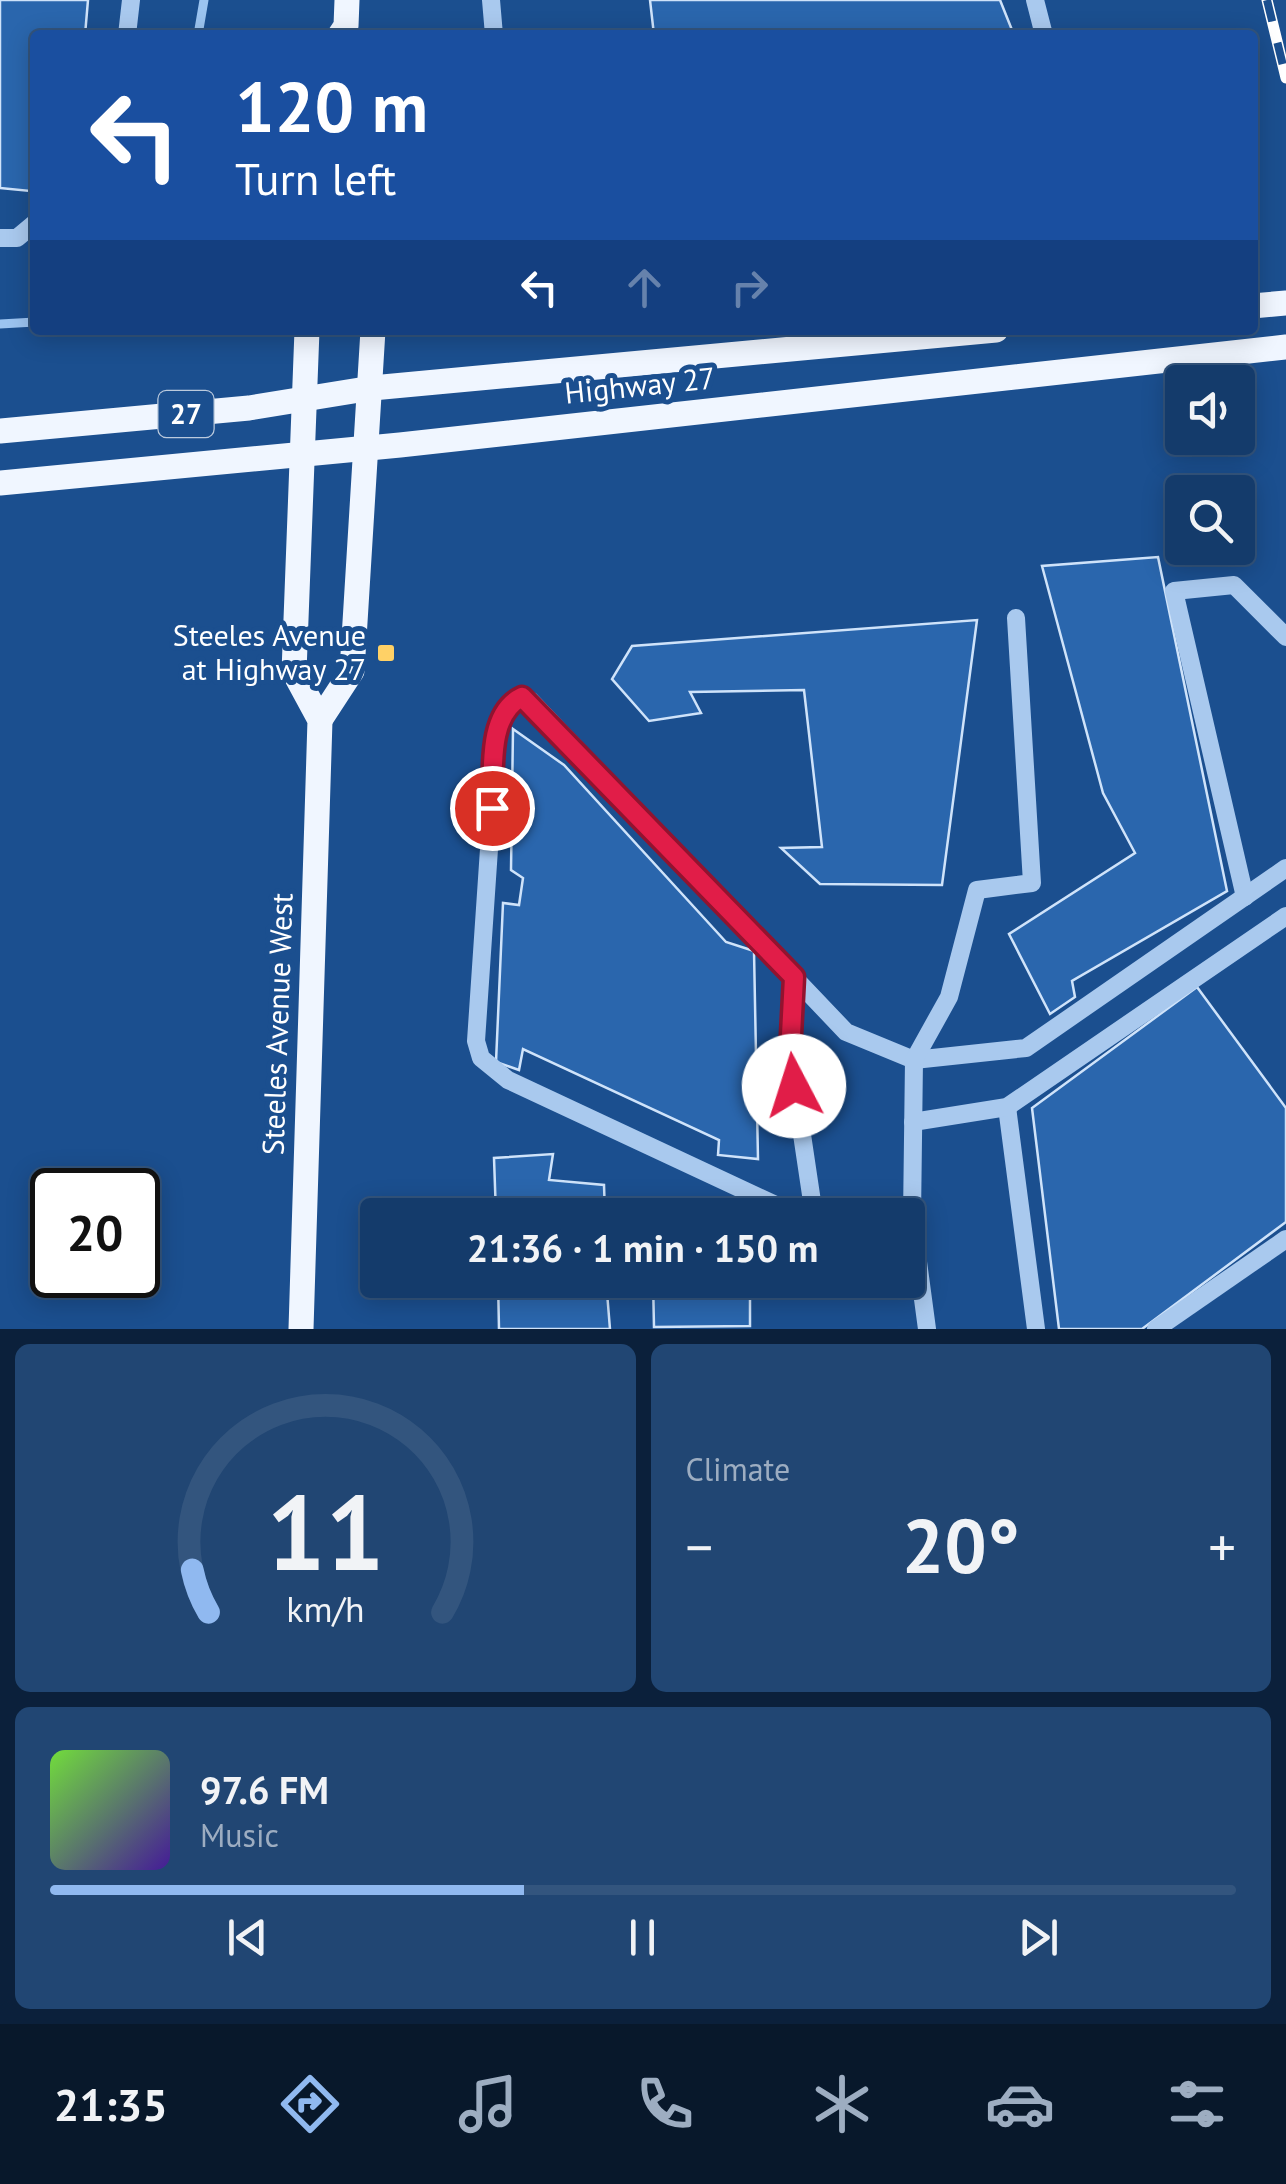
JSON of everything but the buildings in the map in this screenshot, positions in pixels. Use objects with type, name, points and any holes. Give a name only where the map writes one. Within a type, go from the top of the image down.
[{"type":"main road","points":[[345,30],[347,0]]},
{"type":"main road","points":[[1258,305],[1286,303]]},
{"type":"main road","points":[[307,335],[294,672],[320,720],[352,671],[373,335]]},
{"type":"main road","name":"Highway 27","points":[[0,430],[250,408],[372,388],[942,335]]},
{"type":"main road","name":"Highway 27","points":[[0,483],[364,448],[1286,347]]},
{"type":"main road","name":"Steeles Avenue West","points":[[301,1329],[320,720]]},
{"type":"street","points":[[128,30],[131,0]]},
{"type":"street","points":[[491,0],[494,30]]},
{"type":"street","points":[[1035,0],[1043,30]]},
{"type":"street","points":[[0,238],[17,238],[30,227]]},
{"type":"street","points":[[1245,897],[1174,592],[1234,585],[1286,637]]},
{"type":"street","points":[[912,1198],[914,1060],[948,997],[977,890],[1032,883],[1016,618]]},
{"type":"street","points":[[761,1198],[508,1080],[481,1058],[476,1041],[497,731],[514,701],[530,700],[846,1032],[914,1060],[1026,1048],[1286,868]]},
{"type":"street","points":[[913,1122],[1006,1108],[1286,916]]},
{"type":"street","points":[[794,977],[790,1054],[811,1198]]},
{"type":"street","points":[[1006,1108],[1036,1329]]},
{"type":"street","points":[[1156,1329],[1286,1239]]},
{"type":"street","points":[[920,1298],[927,1329]]},
{"type":"waterway","points":[[199,30],[204,0]]},
{"type":"waterway","points":[[0,324],[30,322]]},
{"type":"railway","points":[[1267,0],[1286,78]]},
{"type":"place","name":"Steeles Avenue at Highway 27","points":[[386,653]]},
{"type":"route","points":[[492,808],[497,731],[506,709],[522,697],[530,700],[794,977],[790,1054],[794,1086]]}]
